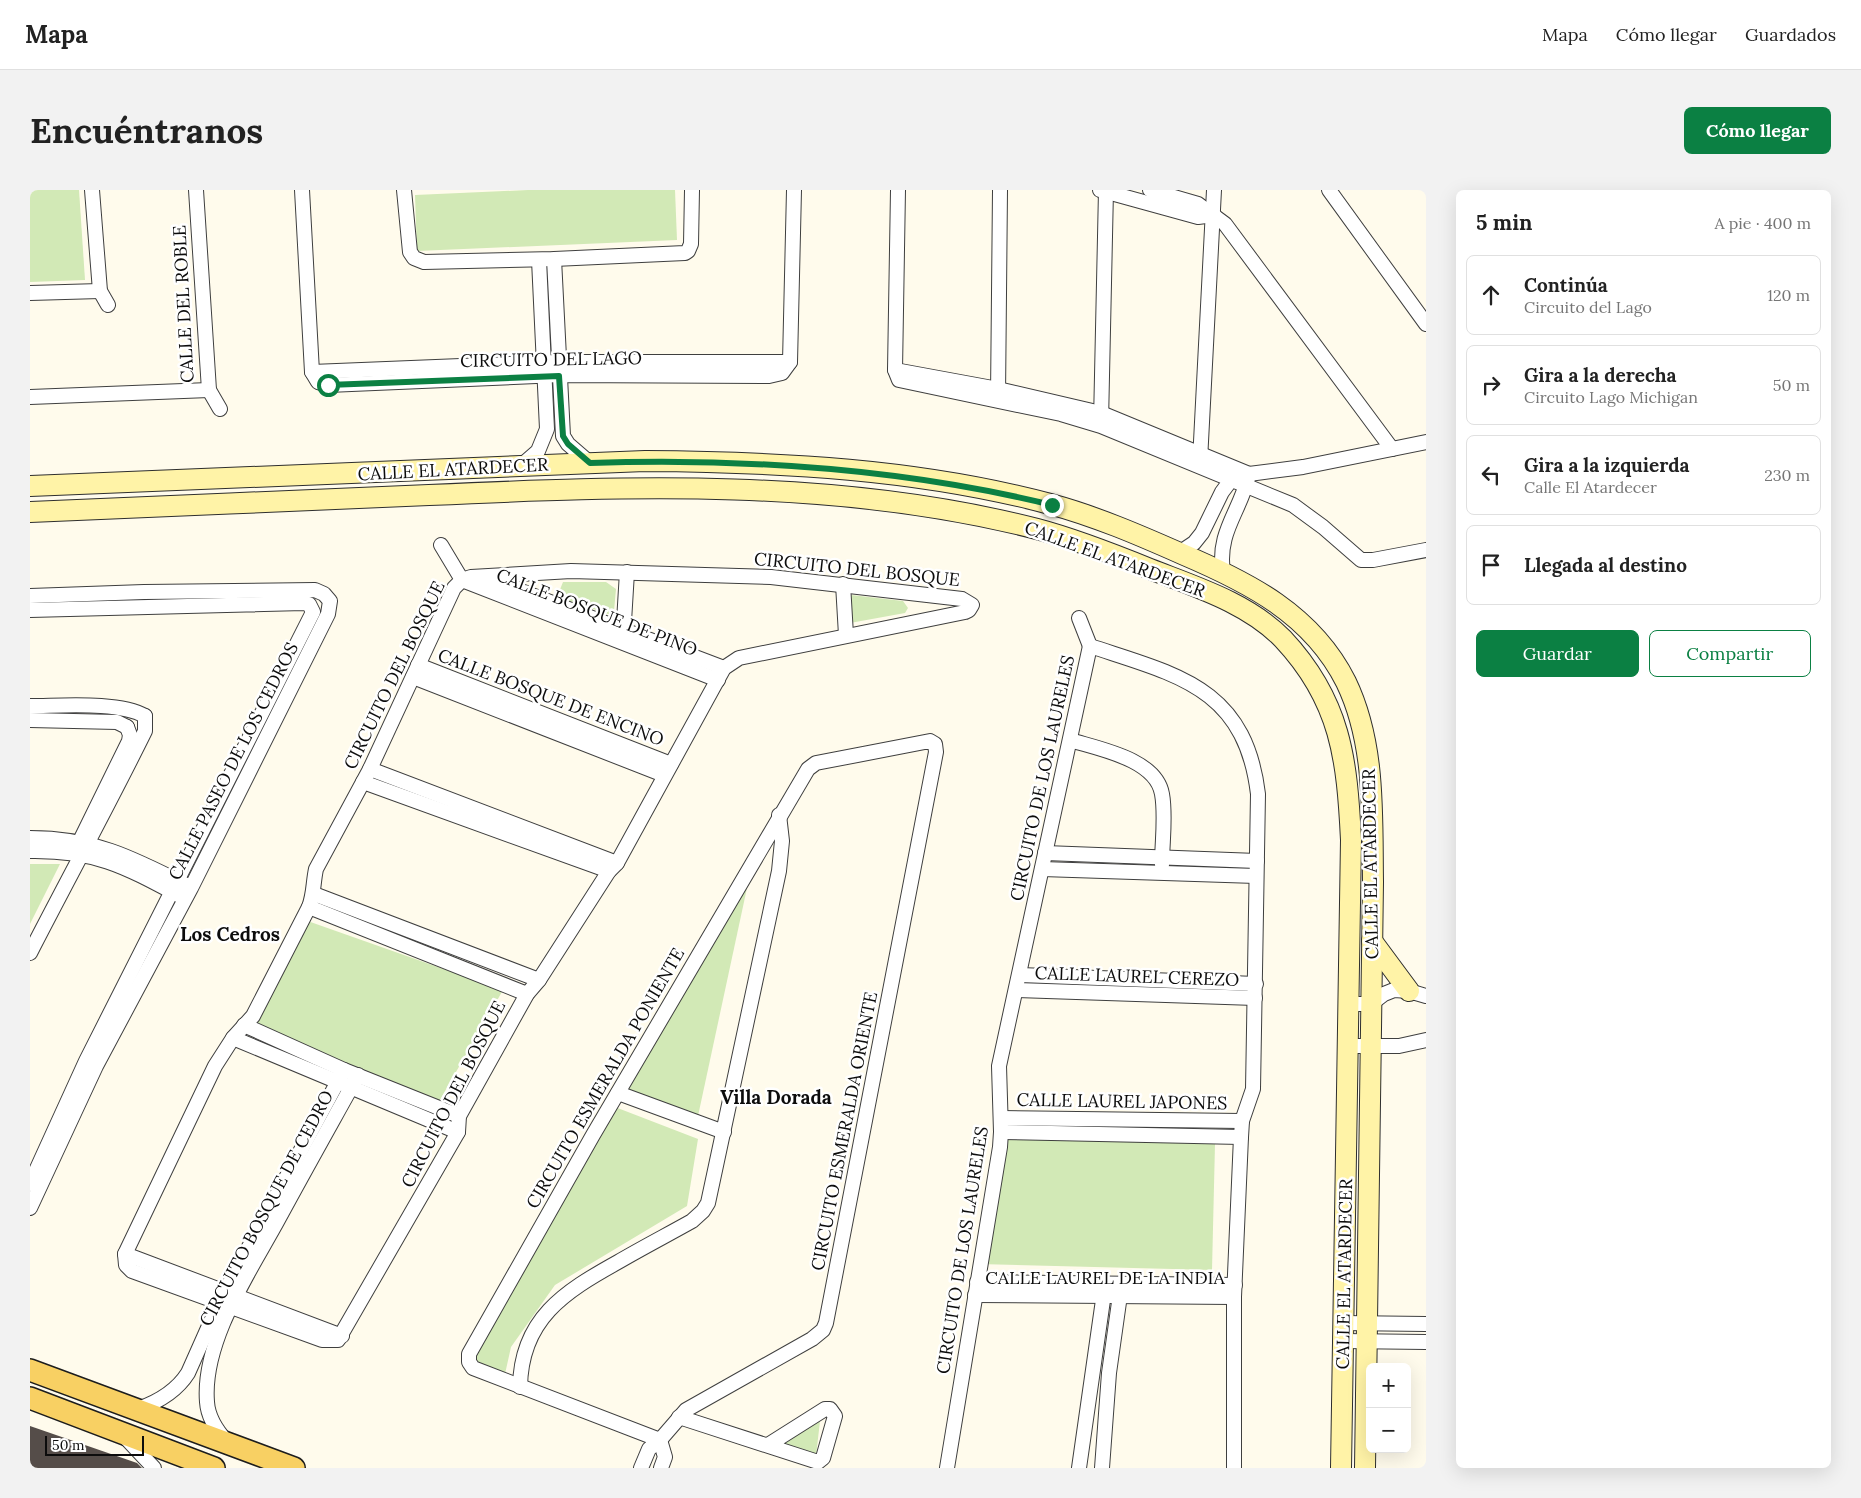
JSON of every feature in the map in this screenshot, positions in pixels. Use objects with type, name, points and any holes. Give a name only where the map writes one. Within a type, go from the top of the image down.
[{"type":"main road","points":[[30,1370],[294,1468]]},
{"type":"main road","points":[[30,1398],[214,1468]]},
{"type":"street","points":[[92,190],[100,291],[108,305]]},
{"type":"street","name":"CALLE DEL ROBLE","points":[[30,397],[209,390],[196,190]]},
{"type":"street","name":"CIRCUITO DEL LAGO","points":[[302,190],[312,372],[558,369],[769,376],[782,373],[790,362],[794,190]]},
{"type":"street","points":[[404,190],[410,252],[418,261],[539,260],[688,251],[691,244],[692,190]]},
{"type":"street","points":[[898,190],[895,370],[898,380],[998,395],[1101,419],[1247,480],[1293,505],[1323,527],[1361,560],[1373,560],[1426,550]]},
{"type":"street","points":[[998,395],[1000,190]]},
{"type":"street","points":[[1101,419],[1104,190],[1198,217],[1214,215]]},
{"type":"street","points":[[1150,190],[1198,204],[1225,224],[1392,449]]},
{"type":"street","points":[[1200,460],[1214,190]]},
{"type":"street","points":[[1329,190],[1426,324]]},
{"type":"street","points":[[554,259],[558,369],[563,436],[568,444],[590,463],[591,488]]},
{"type":"street","points":[[522,465],[538,451],[546,429],[539,260]]},
{"type":"street","points":[[30,293],[100,291]]},
{"type":"street","points":[[209,390],[220,409]]},
{"type":"street","points":[[1200,460],[1230,480],[1247,480],[1426,442]]},
{"type":"street","name":"CALLE EL ATARDECER","points":[[30,486],[360,474],[590,463],[706,461],[831,470],[906,477],[1008,494],[1088,517],[1224,572],[1265,594],[1297,618],[1331,658],[1355,704],[1367,750],[1371,789],[1372,941],[1365,1468]]},
{"type":"street","points":[[828,496],[831,470]]},
{"type":"street","points":[[360,474],[362,498]]},
{"type":"street","points":[[1179,553],[1194,543],[1202,533],[1230,480]]},
{"type":"street","points":[[1212,594],[1224,572],[1221,558],[1226,531],[1247,480]]},
{"type":"street","name":"CALLE EL ATARDECER","points":[[30,512],[591,488],[719,488],[828,496],[947,510],[1041,530],[1122,558],[1212,594],[1262,620],[1282,638],[1313,679],[1332,714],[1346,763],[1351,840],[1341,1468]]},
{"type":"street","points":[[441,545],[462,580]]},
{"type":"street","name":"CIRCUITO DEL BOSQUE","points":[[571,571],[771,577],[962,599],[972,605],[965,612],[739,658],[721,674],[613,867],[539,980],[527,994],[459,1116],[458,1132],[342,1336],[334,1341],[322,1340],[228,1299],[132,1271],[126,1265],[125,1254],[215,1066],[234,1038],[253,1016],[312,900],[316,870],[370,769],[454,588],[462,580],[481,576],[571,571]]},
{"type":"street","points":[[623,636],[627,572]]},
{"type":"street","name":"CALLE BOSQUE DE PINO","points":[[481,576],[623,636],[721,674]]},
{"type":"street","name":"CALLE BOSQUE DE PINO","points":[[462,580],[623,636]]},
{"type":"street","points":[[843,584],[846,635]]},
{"type":"street","points":[[30,596],[144,592],[315,590],[327,598],[312,608],[304,603],[30,610]]},
{"type":"street","points":[[143,607],[144,592]]},
{"type":"street","name":"CALLE PASEO DE LOS CEDROS","points":[[253,748],[328,614],[330,601],[327,598]]},
{"type":"street","name":"CALLE PASEO DE LOS CEDROS","points":[[30,1184],[253,748],[313,616],[312,608]]},
{"type":"street","points":[[1079,618],[1090,646]]},
{"type":"street","name":"CIRCUITO DE LOS LAURELES","points":[[947,1468],[1001,1132],[999,1066],[1090,646],[1180,677],[1206,693],[1227,714],[1244,742],[1254,767],[1258,794],[1256,984],[1253,1089],[1242,1121],[1241,1137],[1234,1291],[1234,1468]]},
{"type":"street","name":"CALLE BOSQUE DE ENCINO","points":[[416,671],[668,769]]},
{"type":"street","points":[[30,706],[100,707],[128,710],[145,716]]},
{"type":"street","points":[[127,727],[145,716]]},
{"type":"street","points":[[30,953],[145,730],[145,716]]},
{"type":"street","points":[[30,720],[117,722],[127,727],[130,735],[129,741],[81,851]]},
{"type":"street","points":[[1070,740],[1136,762],[1148,769],[1155,777],[1162,794],[1161,873]]},
{"type":"street","name":"CIRCUITO ESMERALDA ORIENTE","points":[[641,1468],[649,1449],[660,1440],[679,1417],[695,1404],[818,1335],[826,1323],[936,752],[935,744],[930,741],[812,765]]},
{"type":"street","name":"CIRCUITO ESMERALDA PONIENTE","points":[[520,1387],[473,1368],[469,1362],[470,1354],[779,815],[812,765]]},
{"type":"street","points":[[370,769],[487,820],[613,867]]},
{"type":"street","points":[[363,782],[487,820]]},
{"type":"street","points":[[661,1468],[664,1457],[660,1440],[520,1387],[520,1365],[526,1346],[538,1323],[561,1297],[591,1277],[692,1221],[704,1211],[710,1196],[724,1132],[778,871],[782,841],[779,815]]},
{"type":"street","points":[[30,838],[81,851],[136,860],[182,890]]},
{"type":"street","points":[[30,851],[81,851]]},
{"type":"street","points":[[1045,854],[1257,861]]},
{"type":"street","points":[[1042,869],[1256,876]]},
{"type":"street","points":[[312,900],[414,940],[539,980]]},
{"type":"street","points":[[414,940],[527,994]]},
{"type":"street","points":[[1372,941],[1418,993]]},
{"type":"street","name":"CALLE LAUREL CEREZO","points":[[1020,975],[1256,984]]},
{"type":"street","points":[[1135,980],[1135,994]]},
{"type":"street","name":"CALLE LAUREL CEREZO","points":[[1016,990],[1255,998]]},
{"type":"street","points":[[1348,1004],[1371,1004],[1384,994],[1394,990],[1418,993]]},
{"type":"street","points":[[244,1025],[344,1080]]},
{"type":"street","points":[[234,1038],[344,1080],[458,1132]]},
{"type":"street","points":[[1347,1046],[1399,1046],[1426,1040]]},
{"type":"street","name":"CALLE PASEO DE LOS CEDROS","points":[[30,1208],[91,1064]]},
{"type":"street","name":"CIRCUITO BOSQUE DE CEDRO","points":[[138,1409],[169,1394],[182,1382],[208,1346],[228,1299],[344,1080],[358,1075],[459,1116]]},
{"type":"street","points":[[618,1093],[724,1132]]},
{"type":"street","name":"CALLE LAUREL JAPONES","points":[[1001,1118],[1242,1121]]},
{"type":"street","points":[[1119,1135],[1121,1120]]},
{"type":"street","name":"CALLE LAUREL JAPONES","points":[[1001,1132],[1241,1137]]},
{"type":"street","name":"CALLE LAUREL DE LA INDIA","points":[[976,1288],[1234,1291]]},
{"type":"street","points":[[1080,1468],[1105,1289]]},
{"type":"street","points":[[1102,1468],[1109,1373],[1121,1290]]},
{"type":"street","points":[[1343,1332],[1367,1332],[1426,1324]]},
{"type":"street","points":[[1367,1332],[1426,1342]]},
{"type":"street","name":"CIRCUITO BOSQUE DE CEDRO","points":[[208,1346],[207,1404],[214,1425],[228,1442]]},
{"type":"street","points":[[679,1417],[768,1445],[814,1462],[822,1461],[835,1416],[833,1412],[825,1409],[768,1445]]},
{"type":"street","points":[[118,1431],[154,1468]]},
{"type":"street","points":[[1082,1450],[1102,1451]]},
{"type":"green space","points":[[30,190],[79,190],[85,280],[30,282]]},
{"type":"green space","points":[[528,190],[675,190],[677,240],[417,251],[415,195]]},
{"type":"green space","points":[[563,582],[606,582],[616,589],[614,611],[608,614],[564,599],[559,592]]},
{"type":"green space","points":[[851,595],[903,601],[908,608],[905,613],[850,623]]},
{"type":"green space","points":[[756,846],[698,1116],[619,1086]]},
{"type":"green space","points":[[30,864],[60,864],[30,924]]},
{"type":"green space","points":[[302,919],[503,990],[437,1105],[250,1029]]},
{"type":"green space","points":[[615,1107],[698,1139],[687,1206],[555,1285],[511,1347],[505,1374],[468,1360]]},
{"type":"green space","points":[[999,1138],[1215,1144],[1212,1270],[978,1264]]},
{"type":"green space","points":[[820,1421],[816,1456],[784,1443]]},
{"type":"building","points":[[30,1426],[137,1463],[142,1468],[30,1468]]},
{"type":"district","name":"Los Cedros","points":[[230,934]]},
{"type":"district","name":"Villa Dorada","points":[[776,1097]]},
{"type":"route","points":[[328,385],[559,376],[563,436],[568,444],[590,463],[706,461],[831,470],[906,477],[966,486],[1052,505]]}]
